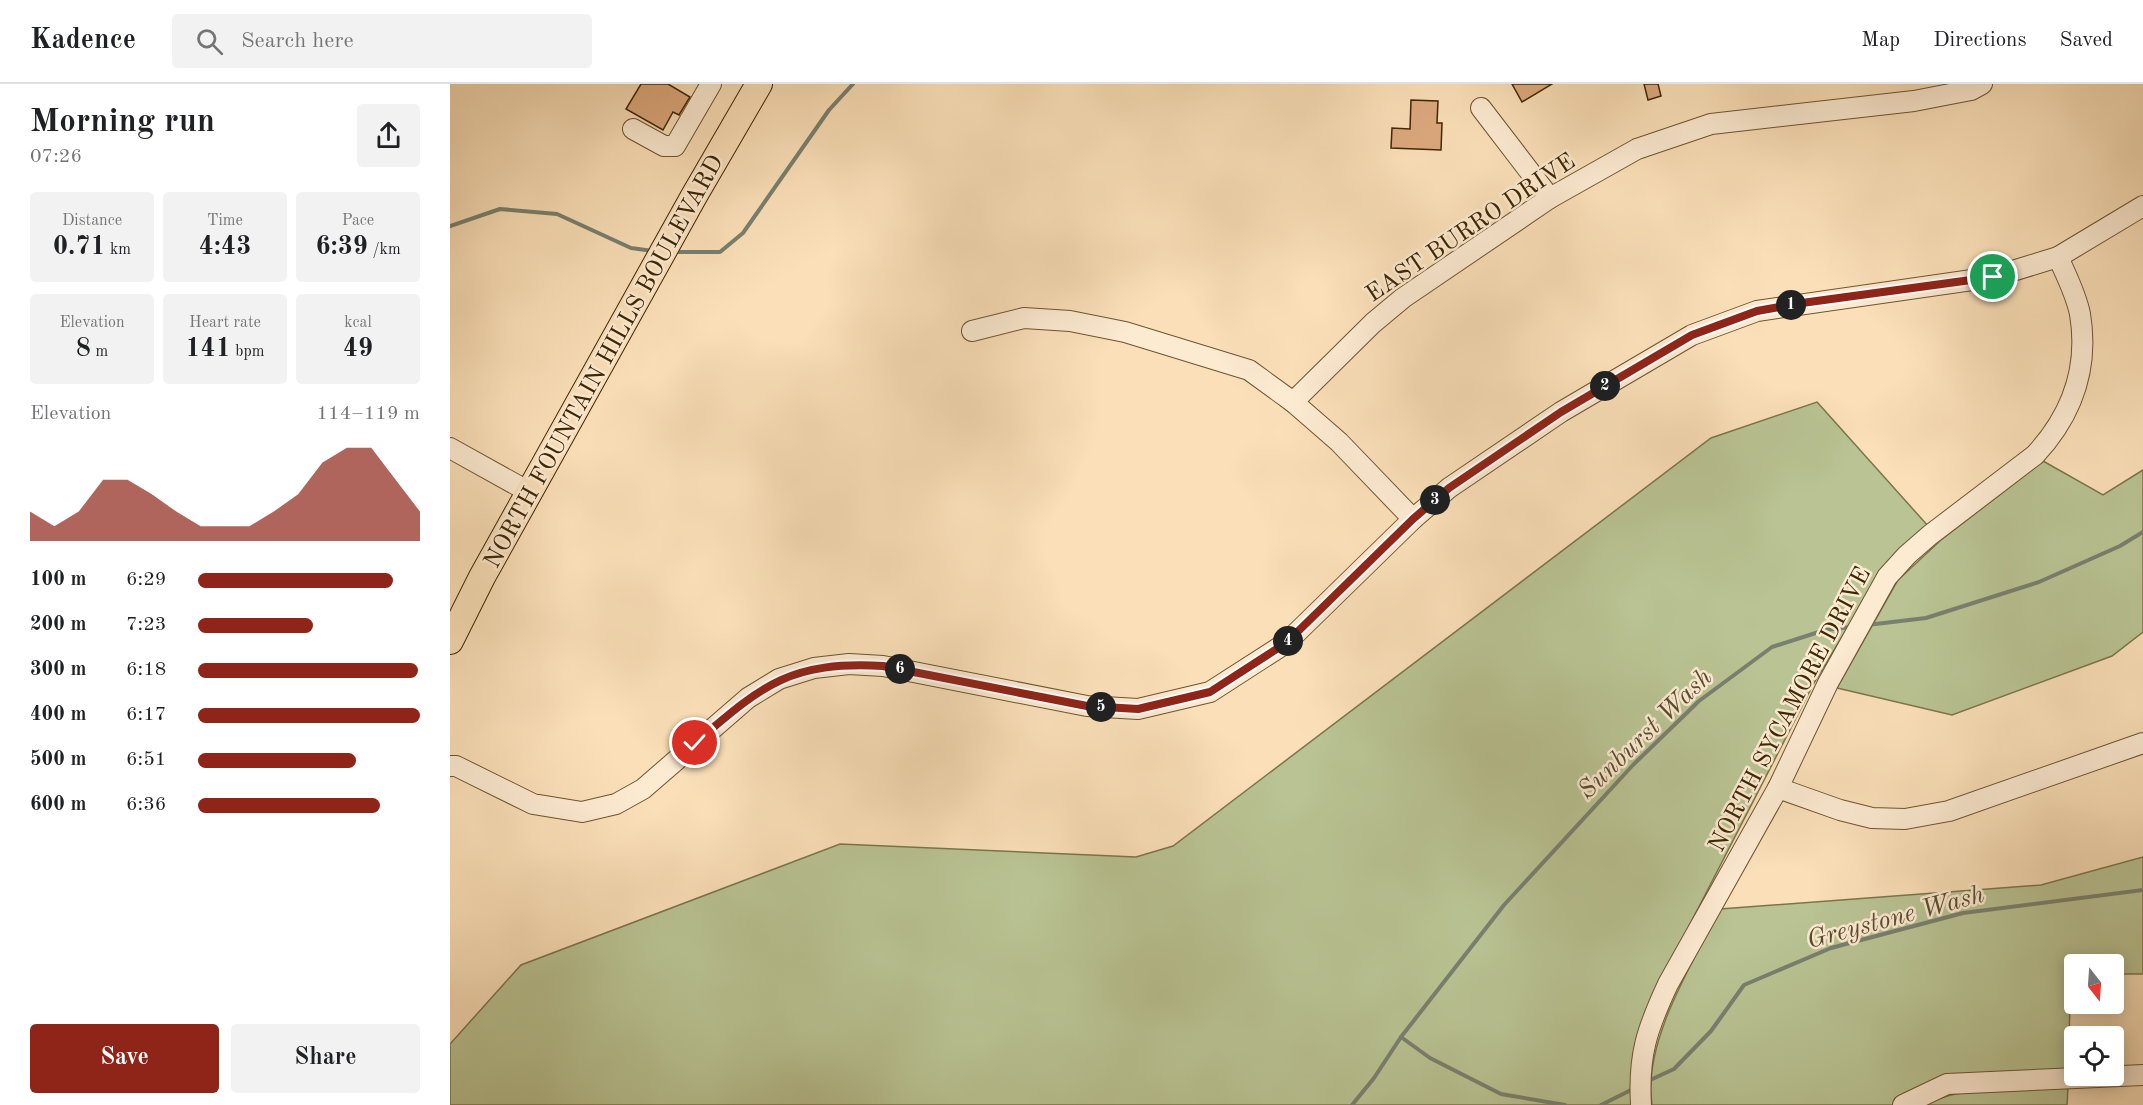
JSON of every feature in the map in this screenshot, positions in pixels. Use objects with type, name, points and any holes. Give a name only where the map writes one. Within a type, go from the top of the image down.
[{"type":"main road","name":"NORTH FOUNTAIN HILLS BOULEVARD","points":[[450,641],[482,577],[531,493],[694,196],[759,84]]},
{"type":"street","points":[[633,129],[664,146],[675,146],[711,84]]},
{"type":"street","name":"EAST BURRO DRIVE","points":[[1293,402],[1373,323],[1403,298],[1550,198],[1637,149],[1711,124],[1914,100],[1971,90],[1982,84]]},
{"type":"street","points":[[1481,108],[1550,198]]},
{"type":"street","points":[[450,766],[456,766],[533,804],[582,812],[616,804],[643,789],[748,698],[779,679],[814,668],[849,664],[883,666],[1087,706],[1138,709],[1210,692],[1286,643],[1413,519],[1449,488],[1561,412],[1692,335],[1757,311],[1993,277],[2058,257],[2143,206]]},
{"type":"street","name":"NORTH SYCAMORE DRIVE","points":[[1641,1105],[1639,1077],[1643,1048],[1653,1016],[1668,984],[1778,788],[1828,683],[1887,577],[1930,535],[2035,455],[2049,440],[2068,408],[2079,382],[2080,314],[2058,257]]},
{"type":"street","points":[[972,331],[1024,318],[1070,321],[1125,332],[1249,370],[1293,402],[1339,442],[1413,519]]},
{"type":"street","points":[[450,448],[531,493]]},
{"type":"street","points":[[1778,788],[1840,810],[1872,818],[1905,819],[1949,811],[2143,743]]},
{"type":"street","points":[[1903,1105],[1947,1084],[2143,1075]]},
{"type":"green space","points":[[1817,402],[1929,527],[1856,614],[1814,683],[1649,1004],[1635,1105],[450,1105],[450,1044],[521,965],[840,844],[1136,857],[1173,846],[1711,438]]},
{"type":"green space","points":[[2043,461],[2103,495],[2143,470],[2143,632],[2112,656],[1952,715],[1837,688],[1898,580],[1941,540]]},
{"type":"green space","points":[[2143,857],[2143,974],[2124,974],[2124,954],[2064,954],[2064,1014],[2070,1014],[2069,1026],[2064,1026],[2064,1072],[1909,1092],[1892,1105],[1652,1105],[1651,1081],[1654,1056],[1662,1030],[1672,1004],[1720,909],[2041,885]]},
{"type":"green space","points":[[2068,1087],[2067,1105],[1925,1105],[1956,1094],[1974,1091]]},
{"type":"building","points":[[641,84],[668,84],[690,97],[679,115],[673,112],[663,130],[626,109]]},
{"type":"building","points":[[1512,84],[1552,84],[1522,102]]},
{"type":"building","points":[[1644,84],[1658,84],[1661,96],[1648,100]]},
{"type":"building","points":[[1411,100],[1438,101],[1437,123],[1442,123],[1441,150],[1391,148],[1392,128],[1410,129]]},
{"type":"waterway","points":[[672,252],[720,252],[743,233],[829,110],[853,84]]},
{"type":"waterway","points":[[450,226],[500,209],[557,214],[631,248],[653,251]]},
{"type":"waterway","name":"Sunburst Wash","points":[[1867,625],[1926,618],[2039,582],[2120,546],[2143,532]]},
{"type":"waterway","name":"Sunburst Wash","points":[[1352,1105],[1374,1078],[1401,1037],[1504,905],[1633,765],[1699,701],[1772,647],[1825,630],[1851,627]]},
{"type":"waterway","name":"Greystone Wash","points":[[1648,1081],[1674,1069],[1711,1031],[1744,985],[1831,948],[1963,913],[2143,890]]},
{"type":"waterway","name":"Greystone Wash","points":[[1401,1037],[1430,1058],[1501,1094],[1565,1105]]},
{"type":"waterway","name":"Greystone Wash","points":[[1601,1105],[1633,1089]]},
{"type":"route","points":[[695,743],[748,698],[779,679],[814,668],[849,664],[883,666],[1087,706],[1138,709],[1210,692],[1286,643],[1413,519],[1449,488],[1561,412],[1669,347],[1716,325],[1757,311],[1993,277]]}]
